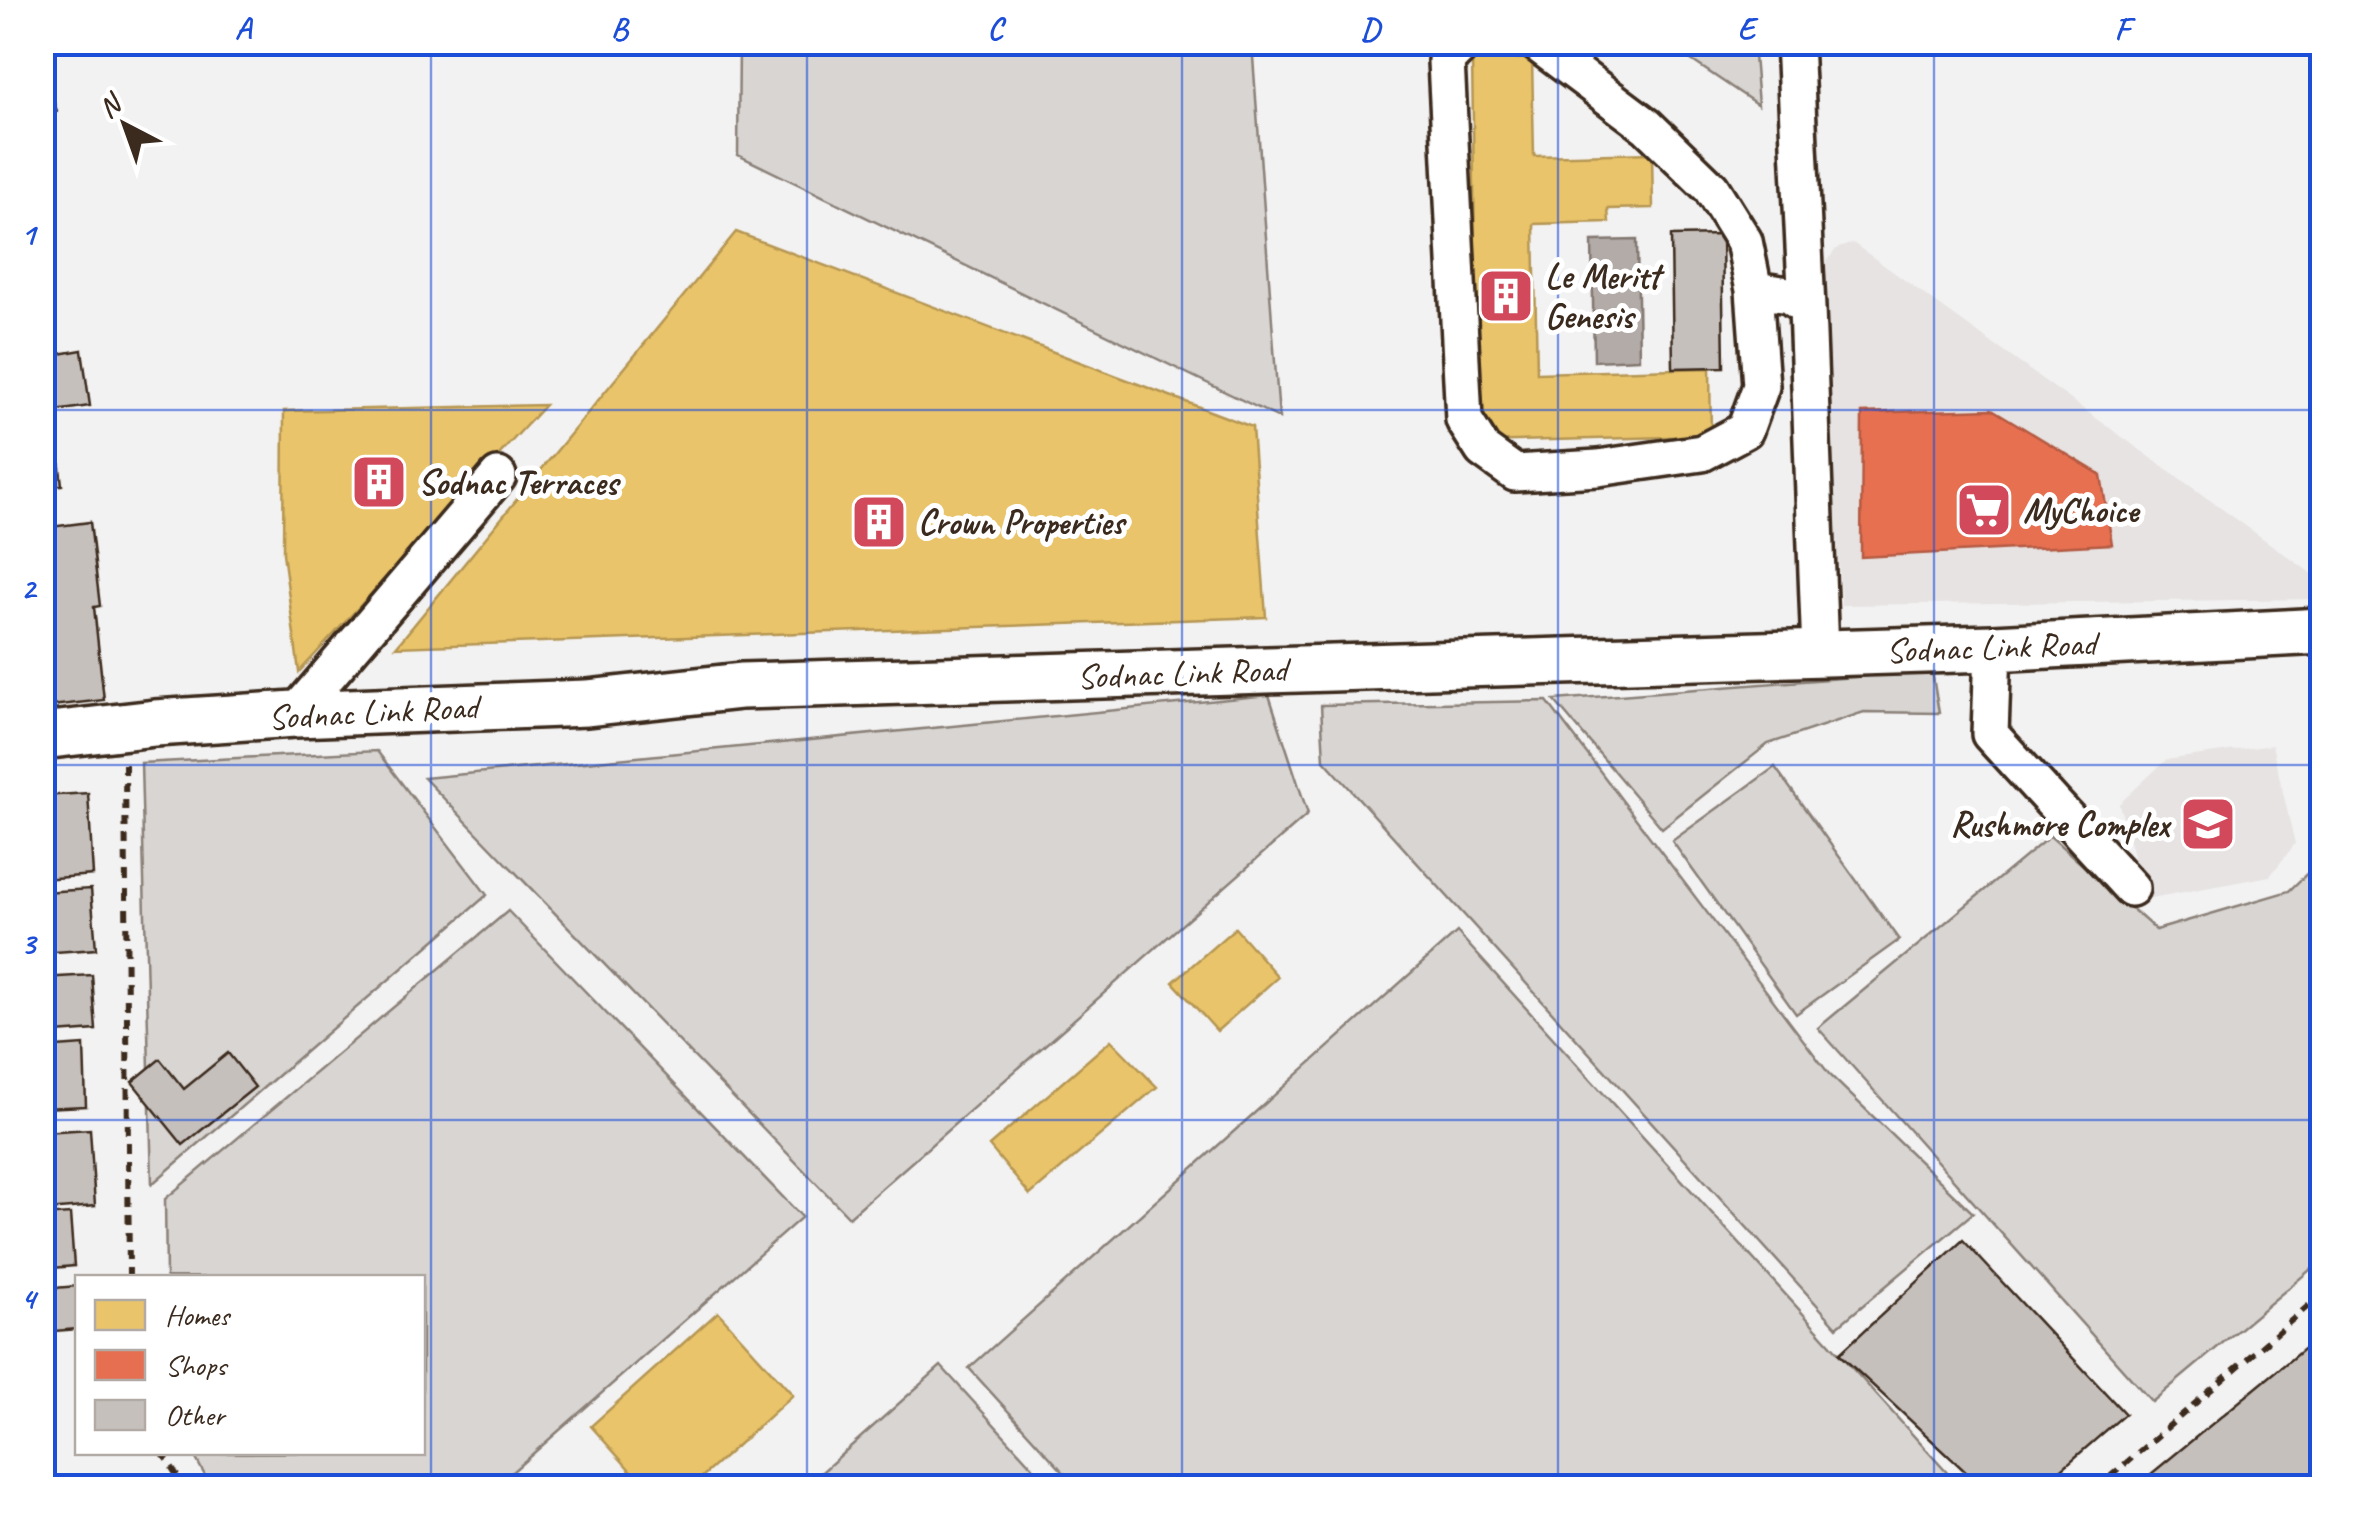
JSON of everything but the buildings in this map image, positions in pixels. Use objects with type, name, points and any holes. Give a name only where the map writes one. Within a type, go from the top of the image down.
[{"type":"main road","name":"Sodnac Link Road","points":[[42,736],[296,714],[587,703],[741,686],[1993,648],[2322,632]]},
{"type":"street","points":[[1465,42],[1446,61],[1464,420],[1482,450],[1515,473],[1598,468],[1702,453],[1744,430],[1761,386],[1754,290],[1744,241],[1711,188],[1647,126],[1534,42]]},
{"type":"street","points":[[1794,42],[1820,653]]},
{"type":"street","points":[[1754,290],[1789,295],[1808,308]]},
{"type":"street","points":[[296,714],[498,476]]},
{"type":"street","points":[[1993,648],[1990,734],[2131,888]]},
{"type":"path","points":[[124,727],[129,1275]]},
{"type":"path","points":[[2098,1488],[2322,1294]]},
{"type":"path","points":[[164,1455],[185,1488]]},
{"type":"shaded area","points":[[739,43],[1252,43],[1279,418],[738,155]]},
{"type":"shaded area","points":[[1666,43],[1753,43],[1758,105]]},
{"type":"shaded area","points":[[1637,240],[1639,359],[1594,361],[1592,241]]},
{"type":"shaded area","points":[[1853,243],[2322,581],[2322,599],[1841,605],[1823,300],[1825,264],[1836,249]]},
{"type":"shaded area","points":[[1932,671],[1939,713],[1864,712],[1768,744],[1662,828],[1554,700]]},
{"type":"shaded area","points":[[1269,695],[1308,814],[849,1217],[424,778]]},
{"type":"shaded area","points":[[1547,701],[1829,1074],[1973,1213],[1837,1327],[1324,760],[1321,705]]},
{"type":"shaded area","name":"Rushmore Complex","points":[[2272,745],[2295,844],[2270,876],[2146,899],[2119,804],[2166,760]]},
{"type":"shaded area","points":[[377,751],[487,895],[152,1184],[141,763]]},
{"type":"shaded area","points":[[1775,767],[1899,940],[1796,1014],[1672,841]]},
{"type":"shaded area","points":[[2050,836],[2156,930],[2289,891],[2322,859],[2322,1260],[2152,1402],[1818,1028]]},
{"type":"shaded area","points":[[508,911],[802,1217],[495,1487],[211,1487],[194,1455],[425,1455],[425,1275],[166,1275],[165,1199]]},
{"type":"shaded area","points":[[1457,932],[1960,1487],[1077,1487],[969,1368]]},
{"type":"shaded area","points":[[941,1366],[1051,1487],[805,1487]]},
{"type":"place","name":"Le Meritt Genesis","points":[[1506,296]]},
{"type":"place","name":"Sodnac Terraces","points":[[379,482]]},
{"type":"place","name":"MyChoice","points":[[1984,510]]},
{"type":"place","name":"Crown Properties","points":[[879,522]]},
{"type":"place","name":"Rushmore Complex","points":[[2208,824]]}]
